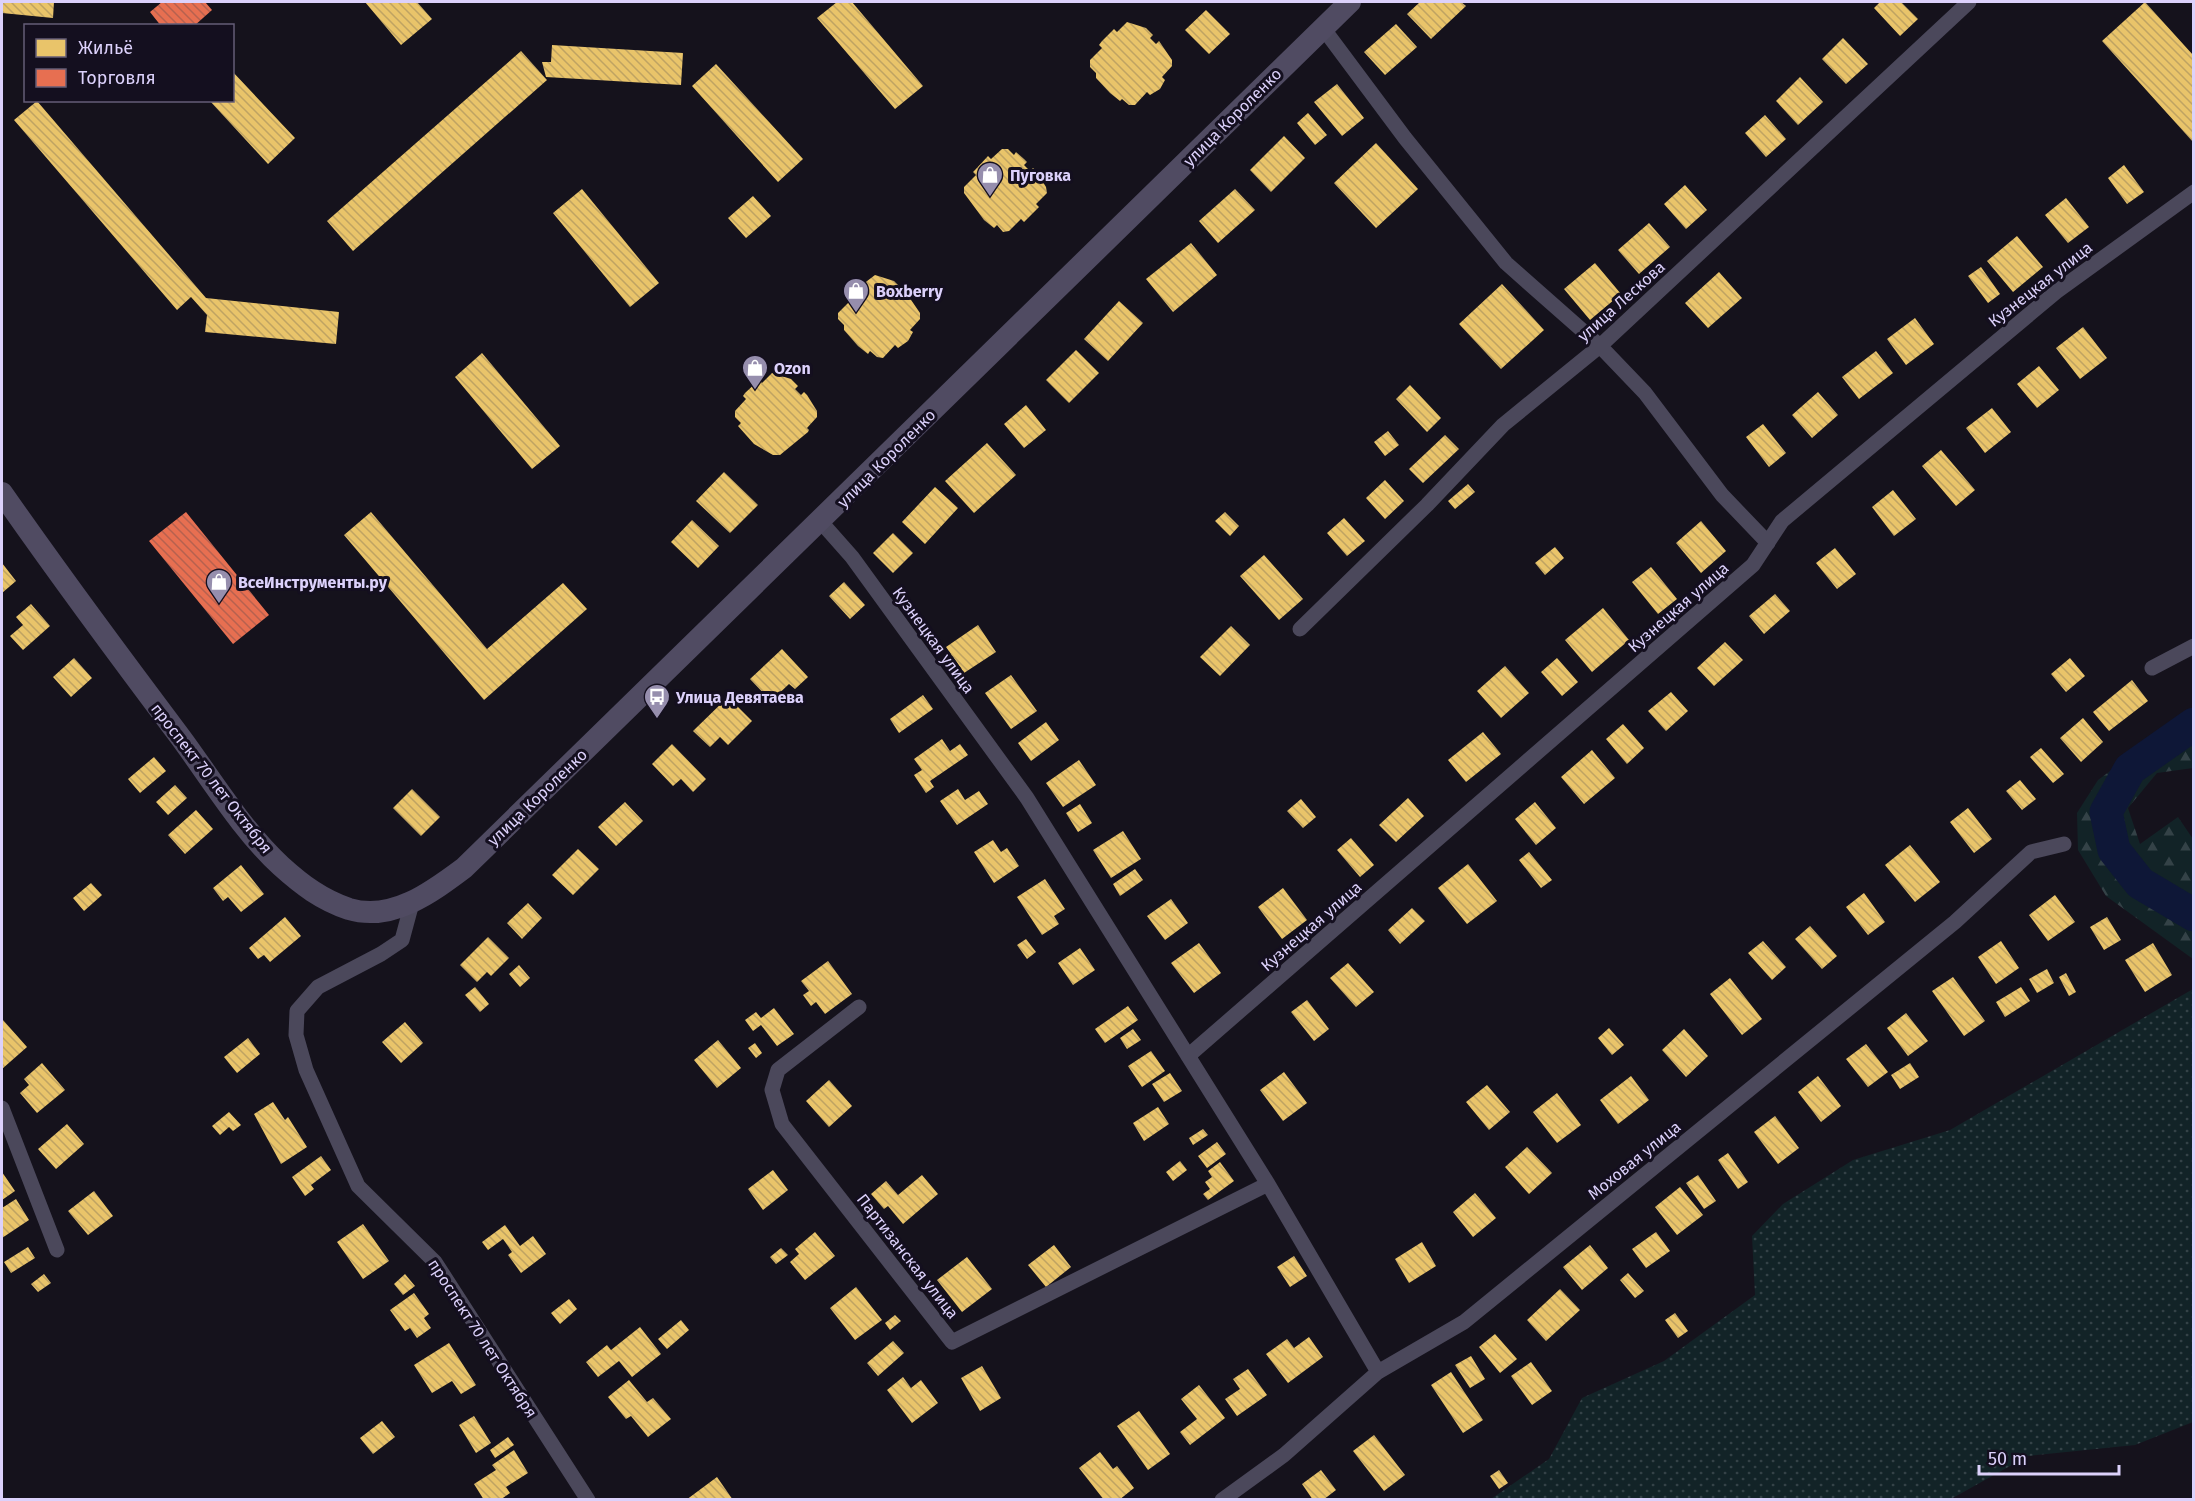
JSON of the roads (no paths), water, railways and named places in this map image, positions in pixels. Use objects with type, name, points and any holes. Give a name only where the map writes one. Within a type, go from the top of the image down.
[{"type":"street","name":"улица Короленко","points":[[412,903],[434,891],[464,868],[821,522],[1350,2]]},
{"type":"street","name":"улица Лескова","points":[[1300,629],[1427,506],[1503,425],[1600,346],[1969,2]]},
{"type":"street","points":[[1323,28],[1400,131],[1506,263],[1600,346],[1645,393],[1722,495],[1768,543]]},
{"type":"street","name":"Кузнецкая улица","points":[[1188,1056],[1753,565],[1782,521],[2056,292],[2193,192]]},
{"type":"street","name":"проспект 70 лет Октября","points":[[2,493],[62,579],[219,790],[279,864],[315,895],[351,910],[383,911],[412,903]]},
{"type":"street","name":"Кузнецкая улица","points":[[821,522],[852,557],[1027,798],[1269,1184],[1378,1372]]},
{"type":"street","points":[[2152,668],[2193,646]]},
{"type":"street","name":"Моховая улица","points":[[1222,1500],[1284,1455],[1378,1372],[1464,1322],[1956,922],[2031,852],[2064,844]]},
{"type":"street","name":"проспект 70 лет Октября","points":[[412,903],[402,940],[381,954],[318,987],[297,1011],[296,1035],[306,1070],[358,1186],[435,1262],[588,1500]]},
{"type":"street","name":"Партизанская улица","points":[[859,1007],[778,1070],[772,1090],[782,1124],[952,1342],[1269,1184]]},
{"type":"street","points":[[2,1108],[57,1250]]},
{"type":"waterway","points":[[2194,724],[2130,769],[2106,812],[2114,850],[2140,883],[2194,915]]},
{"type":"place","name":"Пуговка","points":[[990,198]]},
{"type":"place","name":"Boxberry","points":[[856,314]]},
{"type":"place","name":"Ozon","points":[[755,391]]},
{"type":"place","name":"ВсеИнструменты.ру","points":[[219,605]]},
{"type":"place","name":"Улица Девятаева","points":[[657,720]]}]
